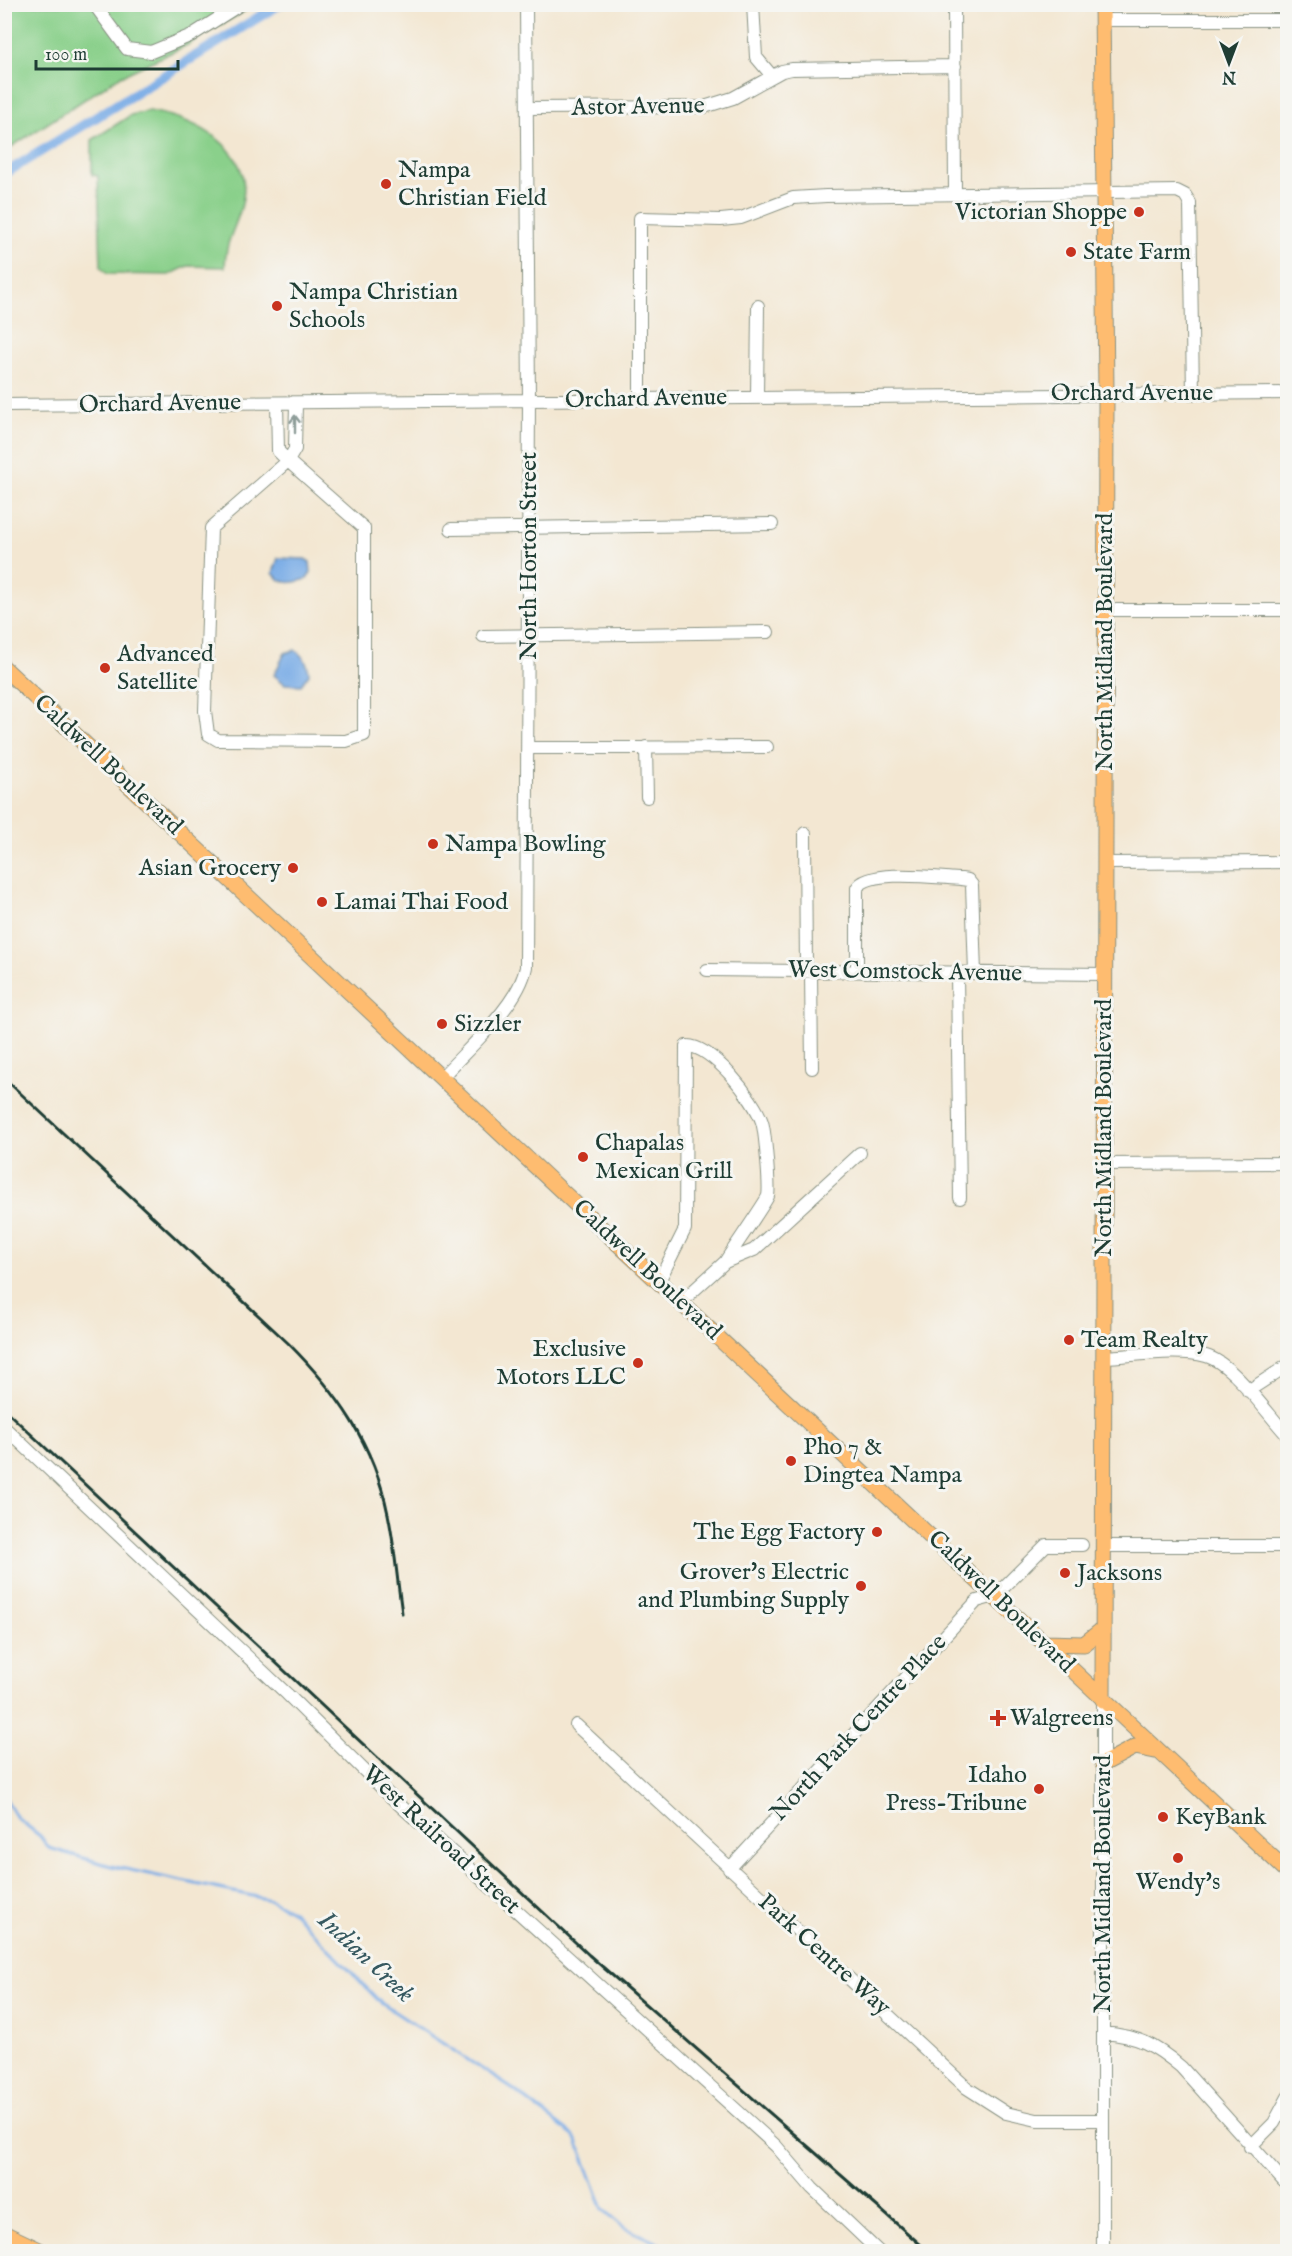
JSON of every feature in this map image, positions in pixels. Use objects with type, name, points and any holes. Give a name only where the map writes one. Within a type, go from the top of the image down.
[{"type":"highway","points":[[4,2235],[40,2252]]},
{"type":"main road","name":"North Midland Boulevard","points":[[1102,12],[1106,393],[1103,1700]]},
{"type":"main road","name":"Caldwell Boulevard","points":[[4,668],[995,1596],[1156,1752],[1287,1872]]},
{"type":"main road","points":[[1044,1643],[1084,1644],[1103,1629]]},
{"type":"main road","points":[[1103,1764],[1135,1747],[1156,1752]]},
{"type":"street","points":[[94,4],[127,49],[151,52],[192,35],[241,4]]},
{"type":"street","name":"North Horton Street","points":[[441,1077],[511,1000],[525,974],[529,748],[526,4]]},
{"type":"street","points":[[753,4],[756,57],[772,76]]},
{"type":"street","points":[[954,4],[955,194]]},
{"type":"street","points":[[1102,12],[1287,20]]},
{"type":"street","name":"Astor Avenue","points":[[527,108],[704,107],[734,98],[782,71],[801,68],[955,66]]},
{"type":"street","points":[[640,399],[640,218],[721,220],[741,218],[793,198],[1177,191],[1185,195],[1190,203],[1192,393]]},
{"type":"street","points":[[757,397],[758,306]]},
{"type":"street","name":"Orchard Avenue","points":[[4,405],[1287,393]]},
{"type":"street","points":[[277,403],[278,451],[288,461],[364,528],[364,735],[346,741],[218,740],[208,734],[205,711],[211,528],[288,461],[295,449],[296,403]]},
{"type":"street","points":[[451,529],[772,524]]},
{"type":"street","points":[[1104,610],[1287,610]]},
{"type":"street","points":[[483,636],[768,632]]},
{"type":"street","points":[[646,747],[647,798]]},
{"type":"street","points":[[529,748],[767,747]]},
{"type":"street","points":[[805,833],[812,1068]]},
{"type":"street","points":[[1105,863],[1287,862]]},
{"type":"street","points":[[857,972],[857,888],[861,881],[869,878],[890,876],[968,880],[972,885],[975,973]]},
{"type":"street","name":"West Comstock Avenue","points":[[707,970],[1104,974]]},
{"type":"street","points":[[957,973],[960,1198]]},
{"type":"street","points":[[658,1281],[684,1229],[686,1046],[694,1046],[713,1058],[749,1097],[763,1124],[768,1197],[725,1262],[681,1302]]},
{"type":"street","points":[[725,1262],[754,1250],[860,1153]]},
{"type":"street","points":[[1103,1164],[1287,1163]]},
{"type":"street","points":[[1104,1357],[1188,1353],[1208,1356],[1226,1367],[1287,1436]]},
{"type":"street","points":[[1248,1391],[1287,1365]]},
{"type":"street","name":"West Railroad Street","points":[[4,1427],[287,1694],[391,1797],[776,2146],[812,2187],[879,2252]]},
{"type":"street","name":"North Park Centre Place","points":[[729,1869],[977,1601],[995,1596],[1046,1545],[1082,1545]]},
{"type":"street","points":[[1103,1546],[1287,1546]]},
{"type":"street","name":"North Midland Boulevard","points":[[1103,1700],[1103,2252]]},
{"type":"street","name":"Park Centre Way","points":[[576,1725],[967,2088],[1006,2113],[1037,2120],[1102,2120]]},
{"type":"street","points":[[1103,2033],[1144,2040],[1165,2053],[1181,2067],[1287,2186]]},
{"type":"street","points":[[1250,2146],[1274,2123],[1287,2097]]},
{"type":"green space","points":[[5,5],[255,5],[187,45],[119,77],[5,151]]},
{"type":"green space","points":[[149,111],[185,121],[202,129],[218,139],[230,152],[239,167],[244,184],[242,204],[229,242],[225,267],[188,266],[169,275],[107,274],[101,267],[98,176],[92,175],[92,140],[131,115]]},
{"type":"water","points":[[278,558],[305,559],[310,562],[311,572],[307,579],[284,582],[273,573]]},
{"type":"water","points":[[295,650],[305,660],[309,674],[301,685],[285,684],[274,675],[285,653]]},
{"type":"waterway","points":[[4,174],[280,4]]},
{"type":"waterway","name":"Indian Creek","points":[[4,1796],[17,1818],[40,1836],[49,1848],[111,1866],[271,1900],[293,1912],[381,2003],[514,2090],[576,2138],[603,2209],[625,2228],[677,2252]]},
{"type":"railway","points":[[4,1078],[288,1343],[337,1400],[363,1442],[382,1489],[388,1514],[402,1613]]},
{"type":"railway","points":[[4,1409],[589,1955],[929,2252]]},
{"type":"place","name":"Nampa Christian Field","points":[[386,184]]},
{"type":"place","name":"Victorian Shoppe","points":[[1139,212]]},
{"type":"place","name":"State Farm","points":[[1071,252]]},
{"type":"place","name":"Nampa Christian Schools","points":[[277,306]]},
{"type":"place","name":"Advanced Satellite","points":[[105,668]]},
{"type":"place","name":"Nampa Bowling","points":[[433,844]]},
{"type":"place","name":"Asian Grocery","points":[[293,868]]},
{"type":"place","name":"Lamai Thai Food","points":[[322,902]]},
{"type":"place","name":"Sizzler","points":[[442,1024]]},
{"type":"place","name":"Chapalas Mexican Grill","points":[[583,1157]]},
{"type":"place","name":"Team Realty","points":[[1069,1340]]},
{"type":"place","name":"Exclusive Motors LLC","points":[[638,1363]]},
{"type":"place","name":"Pho 7 & Dingtea Nampa","points":[[791,1461]]},
{"type":"place","name":"The Egg Factory","points":[[877,1532]]},
{"type":"place","name":"Jacksons","points":[[1065,1573]]},
{"type":"place","name":"Grover's Electric and Plumbing Supply","points":[[861,1586]]},
{"type":"place","name":"Walgreens","points":[[998,1718]]},
{"type":"place","name":"Idaho Press-Tribune","points":[[1039,1789]]},
{"type":"place","name":"KeyBank","points":[[1163,1817]]},
{"type":"place","name":"Wendy's","points":[[1178,1858]]}]
